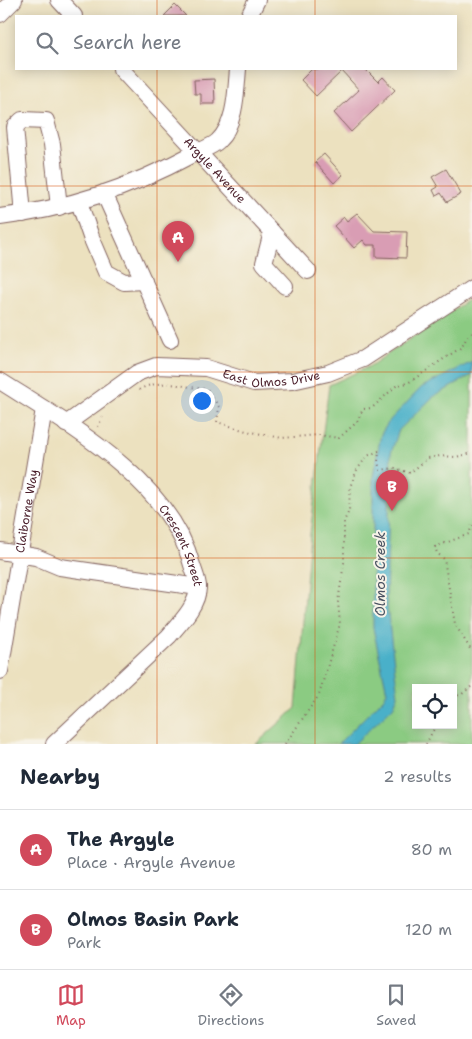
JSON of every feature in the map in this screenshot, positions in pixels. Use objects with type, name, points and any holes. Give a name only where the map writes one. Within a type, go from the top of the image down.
[{"type":"street","points":[[0,14],[14,0]]},
{"type":"street","points":[[59,0],[73,15]]},
{"type":"street","points":[[250,15],[257,0]]},
{"type":"street","name":"Argyle Avenue","points":[[123,70],[308,271]]},
{"type":"street","points":[[0,218],[79,202],[165,170],[217,142],[224,133],[234,103],[238,70]]},
{"type":"street","points":[[23,214],[15,127],[22,120],[46,120],[52,144],[59,207]]},
{"type":"street","points":[[104,193],[170,340]]},
{"type":"street","points":[[79,202],[106,272],[124,282],[144,281]]},
{"type":"street","points":[[272,232],[264,263],[285,286]]},
{"type":"street","name":"East Olmos Drive","points":[[66,424],[137,373],[156,366],[206,368],[254,383],[292,381],[328,374],[363,359],[472,288]]},
{"type":"street","points":[[0,381],[44,409]]},
{"type":"street","name":"Crescent Street","points":[[44,409],[122,466],[160,504],[189,554],[198,588],[194,602],[183,620],[169,636],[54,744]]},
{"type":"street","name":"Claiborne Way","points":[[0,670],[44,409]]},
{"type":"street","points":[[0,551],[36,557],[60,567],[198,588]]},
{"type":"path","points":[[135,393],[147,385],[162,383],[208,389],[218,407],[217,422],[246,432],[282,438],[319,435],[339,438],[357,422],[362,409],[372,408],[397,385],[408,383],[462,347],[467,337],[472,333]]},
{"type":"path","points":[[98,429],[100,420],[105,414]]},
{"type":"path","points":[[285,744],[319,695],[340,624],[338,602],[344,563],[344,521],[349,511],[350,487],[357,470],[367,456],[379,452],[378,462],[380,470],[395,468],[410,473],[417,465],[423,464],[428,458],[440,456],[456,457],[472,452]]},
{"type":"path","points":[[472,525],[469,534],[435,547],[437,553],[444,559],[456,624],[472,652]]},
{"type":"path","points":[[457,696],[462,694],[472,685]]},
{"type":"path","points":[[426,744],[434,729]]},
{"type":"green space","points":[[472,297],[472,744],[256,744],[296,708],[310,534],[329,385],[370,366]]},
{"type":"water","name":"Olmos Creek","points":[[472,362],[472,375],[433,397],[399,430],[391,453],[386,598],[398,696],[393,707],[354,744],[338,744],[384,698],[387,692],[373,628],[373,477],[381,434],[390,420],[422,387]]},
{"type":"building","points":[[175,5],[185,15],[165,15]]},
{"type":"building","points":[[311,70],[366,70],[378,82],[383,77],[395,90],[351,132],[334,113],[359,90],[342,71],[316,96],[301,80]]},
{"type":"building","points":[[214,79],[215,104],[201,104],[201,94],[195,94],[194,80]]},
{"type":"building","points":[[324,154],[343,175],[334,183],[315,162]]},
{"type":"building","points":[[446,169],[461,194],[447,202],[441,193],[436,196],[433,190],[438,187],[432,177]]},
{"type":"building","points":[[357,213],[374,231],[407,232],[406,258],[376,257],[376,245],[367,245],[363,240],[354,248],[334,226],[344,217],[347,221]]},
{"type":"place","name":"The Argyle","points":[[178,262]]},
{"type":"place","name":"Olmos Basin Park","points":[[392,511]]}]
